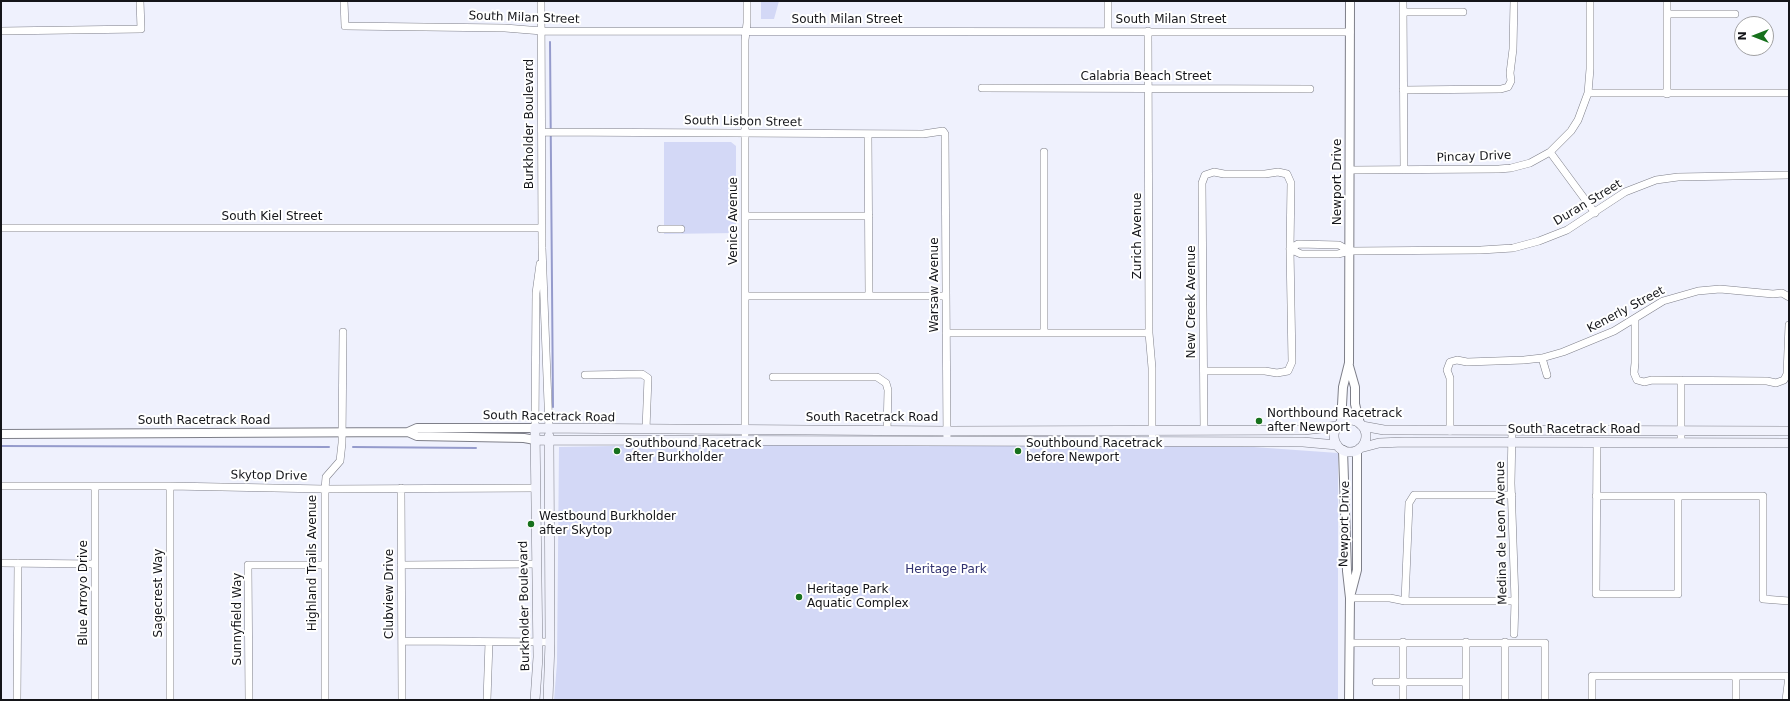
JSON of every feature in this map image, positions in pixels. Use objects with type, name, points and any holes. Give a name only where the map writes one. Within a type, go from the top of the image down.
[{"type":"main road","points":[[1350,420],[1361,425],[1366,436],[1364,444],[1359,450],[1351,452],[1340,448],[1334,436],[1339,424],[1350,420]]},
{"type":"main road","name":"South Racetrack Road","points":[[535,428],[947,431],[1152,429],[1304,430],[1339,424]]},
{"type":"main road","name":"South Racetrack Road","points":[[1361,425],[1384,430],[1450,431],[1789,431]]},
{"type":"main road","name":"Burkholder Boulevard","points":[[535,428],[538,642],[538,673],[535,700]]},
{"type":"main road","name":"Burkholder Boulevard","points":[[548,700],[550,642],[549,429]]},
{"type":"main road","name":"South Racetrack Road","points":[[535,440],[1303,442],[1340,448]]},
{"type":"main road","name":"South Racetrack Road","points":[[1359,450],[1379,443],[1390,442],[1789,443]]},
{"type":"street","points":[[1,30],[141,29],[140,1]]},
{"type":"street","name":"South Milan Street","points":[[344,1],[345,26],[505,28],[542,31],[1350,32]]},
{"type":"street","name":"Burkholder Boulevard","points":[[542,1],[542,248],[549,429]]},
{"type":"street","name":"Venice Avenue","points":[[745,441],[745,134],[747,1]]},
{"type":"street","points":[[1108,1],[1108,31]]},
{"type":"street","name":"Newport Drive","points":[[1339,424],[1343,387],[1349,363],[1350,1]]},
{"type":"street","points":[[1403,1],[1404,170]]},
{"type":"street","points":[[1403,90],[1472,90],[1500,89],[1508,87],[1511,81],[1510,73],[1513,49],[1514,1]]},
{"type":"street","name":"Pincay Drive","points":[[1350,170],[1485,170],[1511,168],[1530,163],[1550,152],[1566,138],[1585,106],[1588,93],[1590,69],[1590,1]]},
{"type":"street","points":[[1666,94],[1667,1]]},
{"type":"street","points":[[1403,12],[1463,12]]},
{"type":"street","points":[[1667,14],[1735,14]]},
{"type":"street","name":"Zurich Avenue","points":[[1148,31],[1149,333],[1152,368],[1152,441]]},
{"type":"street","name":"Calabria Beach Street","points":[[982,88],[1310,88]]},
{"type":"street","points":[[1588,93],[1789,93]]},
{"type":"street","name":"South Lisbon Street","points":[[542,132],[923,134],[942,131]]},
{"type":"street","name":"Warsaw Avenue","points":[[942,131],[945,134],[947,441]]},
{"type":"street","points":[[868,134],[869,296]]},
{"type":"street","points":[[1044,152],[1044,333]]},
{"type":"street","points":[[1550,152],[1595,213]]},
{"type":"street","name":"New Creek Avenue","points":[[1204,430],[1202,184],[1204,176],[1214,172],[1224,174],[1258,174],[1278,172],[1287,174],[1291,183],[1290,249]]},
{"type":"street","name":"Duran Street","points":[[1290,249],[1298,254],[1338,254],[1350,251],[1480,250],[1513,248],[1552,237],[1567,230],[1630,190],[1644,184],[1667,178],[1789,176]]},
{"type":"street","points":[[745,216],[869,216]]},
{"type":"street","name":"South Kiel Street","points":[[1,228],[542,228]]},
{"type":"street","points":[[661,229],[681,229]]},
{"type":"street","name":"Burkholder Boulevard","points":[[535,428],[536,293],[542,248]]},
{"type":"street","points":[[1204,371],[1265,371],[1277,373],[1288,371],[1292,362],[1290,249]]},
{"type":"street","name":"Kenerly Street","points":[[1450,431],[1450,378],[1447,370],[1450,362],[1457,360],[1474,362],[1542,358],[1585,344],[1614,331],[1663,301],[1698,291],[1720,290],[1773,294],[1782,293],[1789,297]]},
{"type":"street","points":[[745,296],[946,296]]},
{"type":"street","points":[[1635,319],[1634,373],[1637,380],[1644,382],[1681,380],[1767,381],[1776,383],[1784,380],[1787,374],[1789,325]]},
{"type":"street","name":"Highland Trails Avenue","points":[[325,700],[325,489],[326,477],[340,461],[343,432],[344,332]]},
{"type":"street","points":[[946,333],[1149,333]]},
{"type":"street","points":[[1542,358],[1547,375]]},
{"type":"street","name":"Newport Drive","points":[[1349,363],[1355,387],[1355,404],[1361,425]]},
{"type":"street","points":[[584,375],[642,374],[648,378],[646,430]]},
{"type":"street","points":[[773,377],[877,377],[886,383],[888,390],[887,430]]},
{"type":"street","points":[[1681,380],[1681,442]]},
{"type":"street","name":"South Racetrack Road","points":[[1,434],[408,432],[417,428],[535,428]]},
{"type":"street","name":"Medina de Leon Avenue","points":[[1512,431],[1515,601],[1514,634]]},
{"type":"street","name":"South Racetrack Road","points":[[408,432],[417,436],[524,438],[535,440]]},
{"type":"street","points":[[1597,442],[1598,479],[1596,496],[1596,594],[1678,594],[1678,496]]},
{"type":"street","name":"Newport Drive","points":[[1340,448],[1350,598],[1349,700]]},
{"type":"street","name":"Newport Drive","points":[[1350,598],[1357,570],[1359,450]]},
{"type":"street","name":"Skytop Drive","points":[[1,486],[170,486],[325,489],[536,488]]},
{"type":"street","name":"Blue Arroyo Drive","points":[[95,486],[95,700]]},
{"type":"street","name":"Sagecrest Way","points":[[170,486],[170,700]]},
{"type":"street","name":"Clubview Drive","points":[[401,488],[402,700]]},
{"type":"street","points":[[1405,601],[1409,504],[1414,495],[1512,495]]},
{"type":"street","points":[[1596,496],[1763,496],[1763,599],[1789,600]]},
{"type":"street","points":[[1,563],[95,564]]},
{"type":"street","points":[[17,700],[18,563]]},
{"type":"street","points":[[401,565],[536,564]]},
{"type":"street","name":"Sunnyfield Way","points":[[249,700],[248,565],[324,565]]},
{"type":"street","points":[[1350,598],[1390,598],[1405,601],[1515,601]]},
{"type":"street","points":[[402,641],[550,642]]},
{"type":"street","points":[[487,700],[488,642]]},
{"type":"street","points":[[1402,642],[1402,700]]},
{"type":"street","points":[[1466,642],[1466,700]]},
{"type":"street","points":[[1505,642],[1506,700]]},
{"type":"street","points":[[1350,643],[1545,642],[1545,700]]},
{"type":"street","points":[[1592,700],[1592,676],[1789,676],[1786,700]]},
{"type":"street","points":[[1736,676],[1736,700]]},
{"type":"street","points":[[1376,682],[1466,682]]},
{"type":"green space","points":[[761,1],[779,1],[774,19],[761,19]]},
{"type":"green space","points":[[664,142],[731,142],[736,146],[736,233],[664,234]]},
{"type":"green space","name":"Heritage Park","points":[[929,440],[1169,441],[1338,453],[1338,700],[554,700],[557,663],[559,447]]},
{"type":"waterway","points":[[550,42],[553,407]]},
{"type":"waterway","points":[[1,446],[329,447]]},
{"type":"waterway","points":[[353,447],[476,448]]},
{"type":"place","name":"Northbound Racetrack after Newport","points":[[1259,421]]},
{"type":"place","name":"Southbound Racetrack after Burkholder","points":[[617,451]]},
{"type":"place","name":"Southbound Racetrack before Newport","points":[[1018,451]]},
{"type":"place","name":"Westbound Burkholder after Skytop","points":[[531,524]]},
{"type":"place","name":"Heritage Park Aquatic Complex","points":[[799,597]]}]
